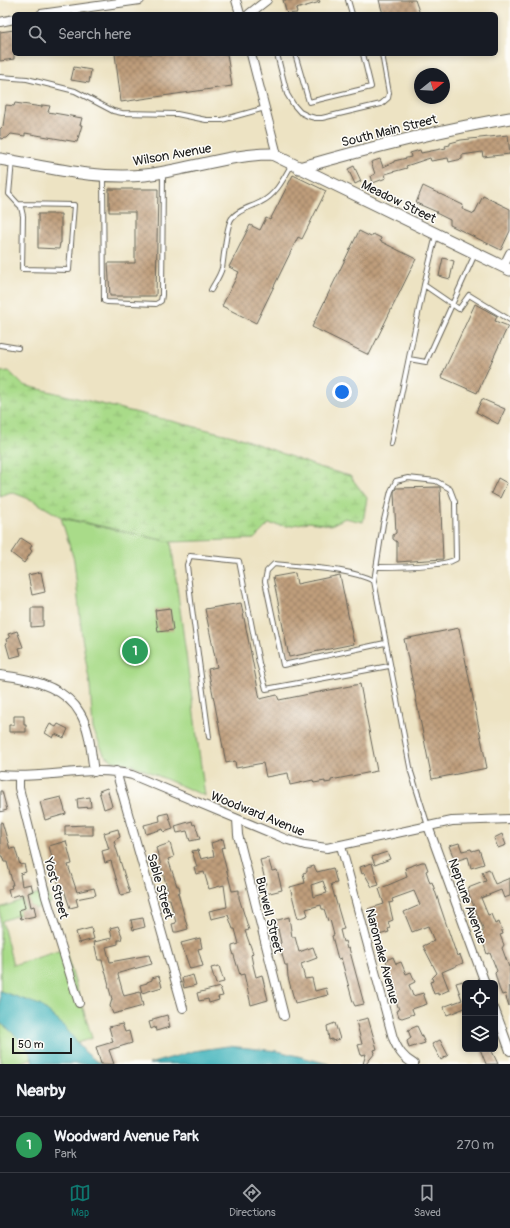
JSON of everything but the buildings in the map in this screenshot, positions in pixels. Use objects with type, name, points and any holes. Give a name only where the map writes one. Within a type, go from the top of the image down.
[{"type":"main road","name":"South Main Street","points":[[296,166],[465,125],[510,118]]},
{"type":"main road","name":"Wilson Avenue","points":[[0,159],[103,176],[136,176],[252,154],[277,155]]},
{"type":"main road","name":"Meadow Street","points":[[277,155],[296,166],[506,268]]},
{"type":"street","points":[[53,12],[109,3],[140,0]]},
{"type":"street","points":[[236,0],[239,12]]},
{"type":"street","points":[[252,12],[267,0]]},
{"type":"street","points":[[0,22],[12,19]]},
{"type":"street","points":[[252,56],[277,155]]},
{"type":"street","points":[[506,268],[510,253]]},
{"type":"street","points":[[0,675],[25,678],[57,691],[69,699],[81,714],[89,739],[94,772]]},
{"type":"street","name":"Woodward Avenue","points":[[0,775],[19,777],[116,770],[132,775],[237,819],[305,845],[327,848],[452,822],[510,819]]},
{"type":"street","name":"Sable Street","points":[[116,770],[183,1008]]},
{"type":"street","name":"Yost Street","points":[[19,777],[19,788],[46,897],[78,1003]]},
{"type":"street","name":"Burwell Street","points":[[237,819],[238,835],[284,1016]]},
{"type":"street","name":"Neptune Avenue","points":[[428,826],[484,980]]},
{"type":"street","name":"Naromake Avenue","points":[[341,846],[393,1038],[398,1050],[407,1060],[414,1064]]},
{"type":"street","points":[[497,1016],[510,1051]]},
{"type":"lane","points":[[348,0],[351,12]]},
{"type":"lane","points":[[278,56],[287,94],[293,104],[300,112],[315,118],[381,104],[388,98],[389,92],[382,56]]},
{"type":"lane","points":[[297,56],[309,102],[371,87],[363,56]]},
{"type":"lane","points":[[0,77],[27,79],[75,91],[113,111],[122,113],[176,114],[206,120],[222,120],[265,108]]},
{"type":"lane","points":[[12,161],[8,194],[18,204],[23,216],[22,269],[69,270],[74,205],[18,204]]},
{"type":"lane","points":[[210,290],[222,269],[223,252],[231,218],[242,210],[263,201],[273,193],[296,166]]},
{"type":"lane","points":[[103,176],[104,301],[156,304],[161,301],[162,295],[163,172]]},
{"type":"lane","points":[[391,444],[436,234]]},
{"type":"lane","points":[[409,359],[426,362],[475,254]]},
{"type":"lane","points":[[424,286],[459,308],[469,294],[510,320]]},
{"type":"lane","points":[[0,345],[18,348]]},
{"type":"lane","points":[[377,567],[396,568],[448,562],[456,559],[455,502],[447,486],[436,481],[408,478],[396,481],[391,491],[385,518],[374,581],[389,666],[411,772],[428,826]]},
{"type":"lane","points":[[209,738],[190,594],[187,565],[190,556],[239,561],[258,662],[266,689],[389,666]]},
{"type":"lane","points":[[374,581],[360,574],[274,564],[267,571],[265,581],[283,666],[385,643]]},
{"type":"green space","points":[[9,371],[23,385],[241,438],[321,468],[350,476],[367,498],[363,522],[345,518],[331,525],[308,522],[288,526],[269,524],[254,539],[171,542],[61,517],[32,500],[11,492],[0,496],[0,372]]},
{"type":"green space","points":[[61,518],[171,542],[205,796],[133,765],[113,761],[104,754],[93,729],[90,686],[82,637],[74,560]]},
{"type":"green space","points":[[47,891],[51,903],[2,921],[13,965],[65,949],[92,1038],[15,1064],[1,1064],[0,908]]},
{"type":"water","points":[[0,991],[40,1005],[64,1026],[84,1051],[96,1061],[106,1064],[33,1064],[29,1052],[21,1041],[0,1023]]},
{"type":"water","points":[[228,1046],[278,1051],[329,1064],[149,1064],[194,1051]]},
{"type":"place","name":"Woodward Avenue Park","points":[[135,651]]}]
